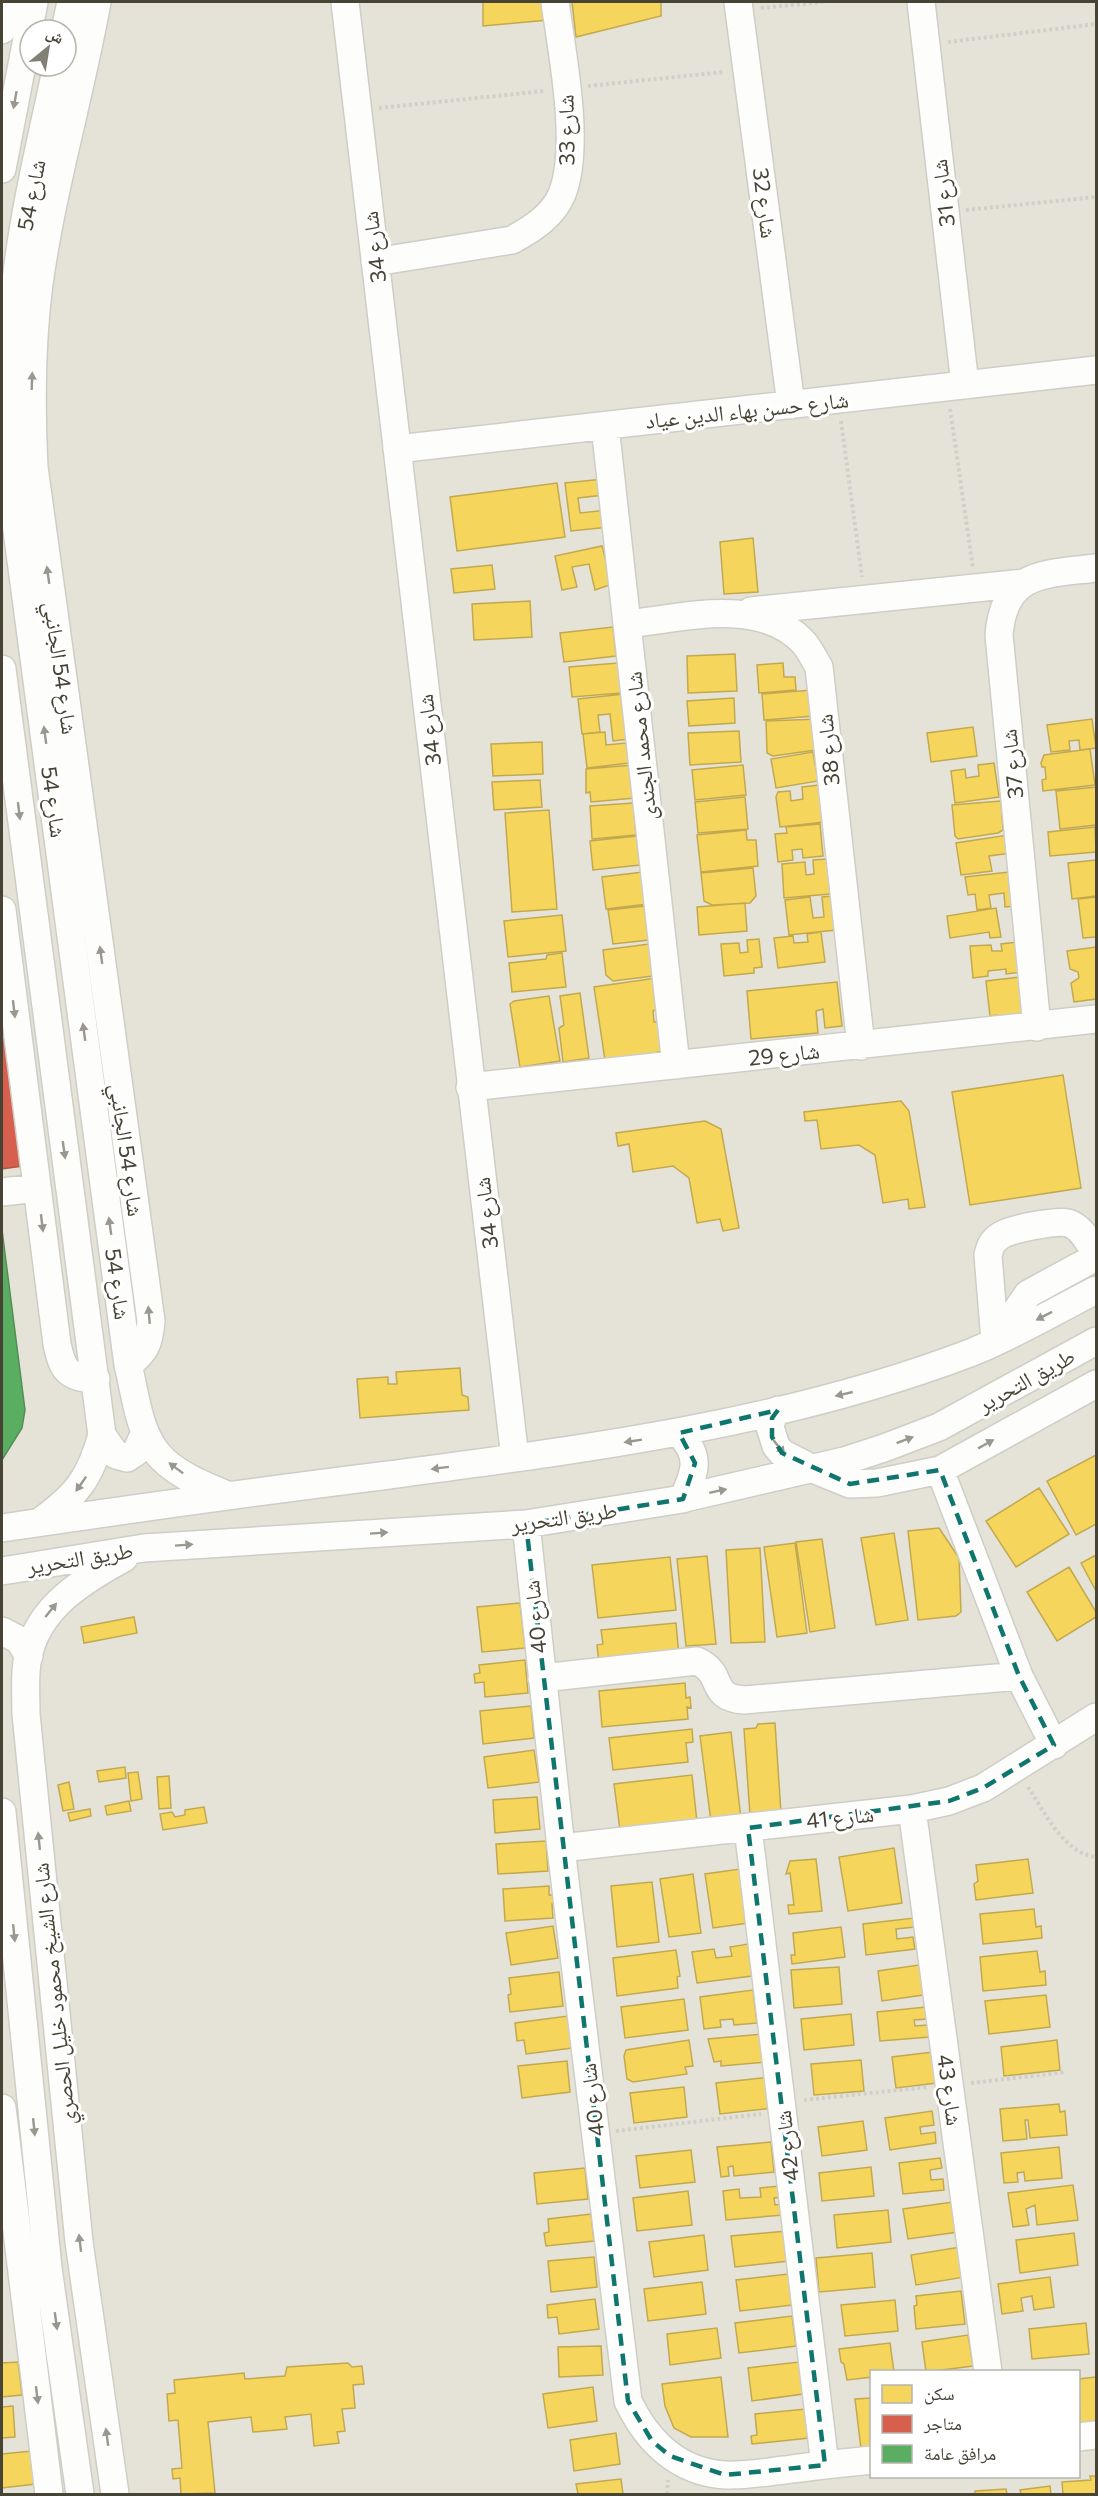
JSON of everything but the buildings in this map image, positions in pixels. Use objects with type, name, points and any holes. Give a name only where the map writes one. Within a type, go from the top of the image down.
[{"type":"street","points":[[2,30],[7,2]]},
{"type":"street","name":"شارع 54","points":[[31,18],[34,2]]},
{"type":"street","points":[[68,18],[71,2]]},
{"type":"street","name":"شارع 54 الجانبي","points":[[97,2],[40,282],[33,343],[31,405],[34,467],[151,1321],[150,1338],[143,1353],[128,1365]]},
{"type":"street","name":"شارع 34","points":[[345,2],[515,1458]]},
{"type":"street","name":"شارع 33","points":[[375,262],[512,240],[531,230],[549,215],[562,196],[571,151],[555,2]]},
{"type":"street","name":"شارع 31","points":[[921,2],[945,213],[956,386]]},
{"type":"street","name":"شارع 32","points":[[739,6],[790,405]]},
{"type":"street","name":"شارع 54","points":[[4,159],[19,78]]},
{"type":"street","name":"شارع 54","points":[[55,78],[16,279],[10,347],[11,486],[128,1365],[145,1432],[154,1450],[175,1469],[199,1484],[227,1495]]},
{"type":"street","points":[[4,159],[14,140],[26,138],[40,148]]},
{"type":"street","name":"شارع حسن بهاء الدين عياد","points":[[397,450],[1096,370]]},
{"type":"street","name":"شارع محمد الجندى","points":[[605,426],[676,1065]]},
{"type":"street","points":[[732,613],[1024,583],[1042,574],[1096,568]]},
{"type":"street","name":"شارع 37","points":[[1024,583],[1010,597],[1001,615],[999,635],[1037,1027]]},
{"type":"street","name":"شارع 38","points":[[627,624],[732,613],[759,616],[784,626],[805,644],[819,667],[861,1046]]},
{"type":"street","name":"شارع 54","points":[[2,669],[13,849],[60,1122],[102,1435],[94,1462],[80,1487],[61,1507],[39,1522]]},
{"type":"street","points":[[2,909],[6,976],[62,1364],[76,1377],[96,1379]]},
{"type":"street","name":"شارع 29","points":[[470,1087],[1096,1019]]},
{"type":"street","points":[[28,1126],[60,1122]]},
{"type":"street","points":[[2,1192],[38,1188]]},
{"type":"street","points":[[1056,1222],[1069,1223],[1079,1229],[1096,1256],[1028,1294],[995,1341],[988,1255],[992,1243],[1001,1234],[1056,1222]]},
{"type":"street","name":"طريق التحرير","points":[[2,1528],[227,1495],[515,1458],[730,1423],[863,1390],[972,1352],[1096,1290]]},
{"type":"street","name":"طريق التحرير","points":[[2,1571],[144,1548],[526,1524],[683,1499],[854,1458],[939,1427],[1096,1341]]},
{"type":"street","points":[[778,1410],[772,1418],[770,1427],[776,1446],[782,1453],[850,1484],[877,1483],[940,1470],[1096,1384]]},
{"type":"street","points":[[102,1435],[117,1455],[127,1458],[136,1452],[145,1432]]},
{"type":"street","points":[[679,1433],[689,1446],[695,1463],[694,1473],[683,1499]]},
{"type":"street","points":[[940,1470],[1019,1676],[1054,1745]]},
{"type":"street","name":"شارع 40","points":[[526,1524],[561,1848],[628,2401],[638,2422],[652,2441],[670,2456],[696,2469],[725,2475],[870,2460]]},
{"type":"street","name":"شارع الشيخ محمود خليل الحصري","points":[[115,2494],[80,2242],[26,1714],[26,1670],[29,1656],[45,1618],[63,1596],[86,1579],[144,1548]]},
{"type":"street","points":[[2,1631],[19,1640],[29,1656]]},
{"type":"street","points":[[542,1678],[697,1661],[709,1666],[714,1673],[717,1686],[725,1696],[744,1700],[1019,1676]]},
{"type":"street","name":"شارع 41","points":[[561,1848],[912,1809],[949,1801],[983,1788],[1015,1770],[1096,1717]]},
{"type":"street","name":"شارع 43","points":[[912,1809],[988,2370]]},
{"type":"street","name":"شارع الشيخ محمود خليل الحصري","points":[[2,1812],[48,2268],[80,2494]]},
{"type":"street","name":"شارع 42","points":[[748,1827],[825,2465]]},
{"type":"street","points":[[2,2108],[49,2494]]},
{"type":"street","points":[[1080,2437],[1096,2435]]},
{"type":"path","points":[[739,6],[823,2]]},
{"type":"path","points":[[926,44],[1096,24]]},
{"type":"path","points":[[945,213],[1096,197]]},
{"type":"path","points":[[956,386],[976,587]]},
{"type":"path","points":[[838,399],[865,599]]},
{"type":"path","points":[[1015,1770],[1061,1835],[1074,1848],[1096,1857]]},
{"type":"path","points":[[596,2134],[782,2107],[1066,2072]]},
{"type":"highlighted area","points":[[778,1410],[772,1418],[772,1437],[782,1453],[850,1484],[940,1470],[1019,1676],[1054,1745],[983,1788],[949,1801],[748,1828],[825,2465],[725,2475],[670,2456],[652,2441],[628,2401],[526,1524],[683,1499],[695,1463],[679,1433]]},
{"type":"shaded area","points":[[2,2],[1096,2],[1096,2494],[2,2494]]}]
